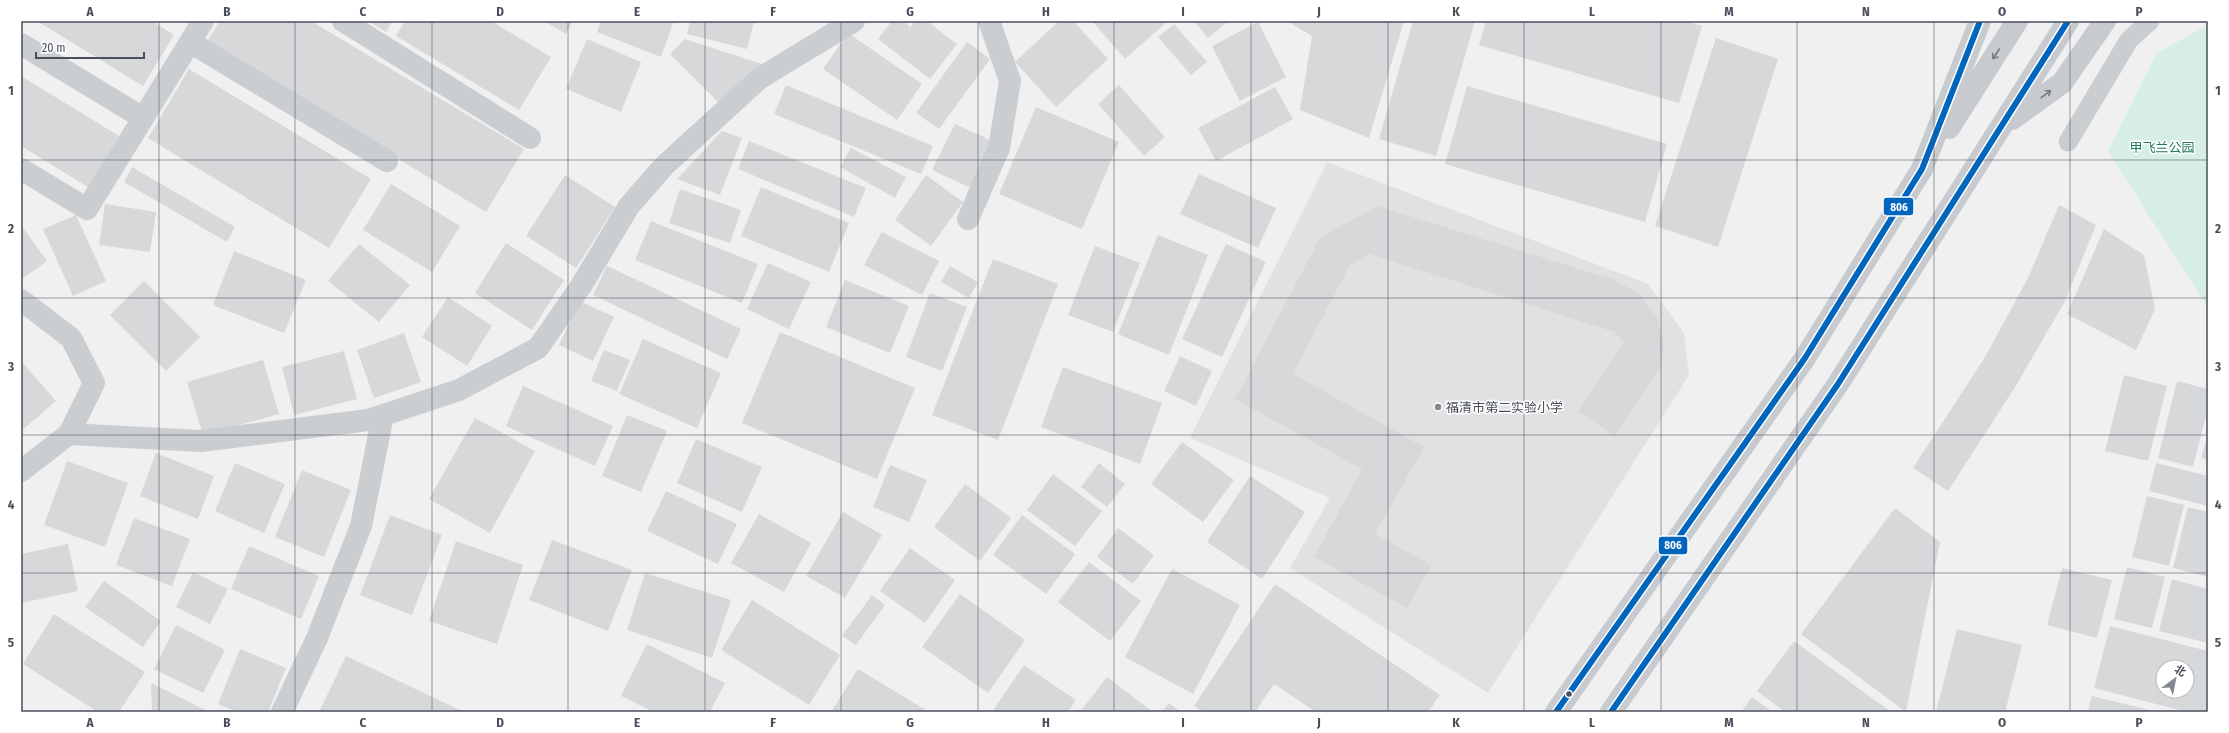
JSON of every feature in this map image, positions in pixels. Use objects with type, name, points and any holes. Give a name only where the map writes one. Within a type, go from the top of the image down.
[{"type":"main road","points":[[1922,169],[1980,21]]},
{"type":"main road","points":[[1556,712],[1805,358],[1922,169],[2017,21]]},
{"type":"main road","points":[[1611,712],[1838,384],[2003,126],[2068,21]]},
{"type":"main road","points":[[2003,126],[2062,83],[2105,21]]},
{"type":"street","points":[[21,169],[87,209],[203,21]]},
{"type":"street","points":[[343,21],[530,138]]},
{"type":"street","points":[[69,434],[201,441],[368,420],[459,390],[538,348],[581,286],[629,206],[664,166],[760,78],[854,21]]},
{"type":"street","points":[[968,219],[999,148],[1010,81],[989,21]]},
{"type":"street","points":[[190,42],[387,161]]},
{"type":"street","points":[[21,44],[143,118]]},
{"type":"street","points":[[21,300],[71,338],[94,384],[69,434],[21,471]]},
{"type":"street","points":[[282,712],[317,638],[361,526],[383,415]]},
{"type":"lane","points":[[2068,142],[2128,40],[2150,21]]},
{"type":"shaded area","name":"福清市第二实验小学","points":[[1327,162],[1648,284],[1684,333],[1689,375],[1488,693],[1290,568],[1330,498],[1190,438]]},
{"type":"green space","name":"甲飞兰公园","points":[[2204,27],[2208,29],[2208,308],[2108,151],[2156,54]]},
{"type":"building","points":[[37,21],[152,21],[174,35],[143,86]]},
{"type":"building","points":[[220,21],[311,21],[524,149],[486,212],[206,43]]},
{"type":"building","points":[[368,21],[392,21],[386,32]]},
{"type":"building","points":[[405,21],[491,21],[551,57],[519,110],[396,36]]},
{"type":"building","points":[[544,21],[573,21],[566,34]]},
{"type":"building","points":[[601,21],[674,21],[661,57],[597,32]]},
{"type":"building","points":[[690,21],[754,21],[747,49],[687,34]]},
{"type":"building","points":[[892,21],[903,21],[910,27],[915,21],[927,21],[957,44],[930,79],[878,39]]},
{"type":"building","points":[[1059,21],[1073,21],[1108,59],[1056,107],[1015,62]]},
{"type":"building","points":[[1092,21],[1168,21],[1125,59]]},
{"type":"building","points":[[1194,21],[1228,21],[1208,38]]},
{"type":"building","points":[[1287,21],[1404,21],[1369,138],[1300,110],[1312,36]]},
{"type":"building","points":[[1413,21],[1475,21],[1436,156],[1379,139]]},
{"type":"building","points":[[1486,21],[1685,21],[1702,26],[1679,103],[1479,45]]},
{"type":"building","points":[[1258,22],[1286,77],[1240,101],[1212,46]]},
{"type":"building","points":[[1174,24],[1207,62],[1191,75],[1158,37]]},
{"type":"building","points":[[848,33],[922,84],[897,120],[823,69]]},
{"type":"building","points":[[1716,38],[1778,59],[1718,247],[1655,226]]},
{"type":"building","points":[[587,39],[641,62],[621,112],[566,89]]},
{"type":"building","points":[[685,39],[765,65],[721,105],[670,54]]},
{"type":"building","points":[[967,42],[990,59],[939,129],[916,113]]},
{"type":"building","points":[[189,69],[371,179],[329,248],[148,138]]},
{"type":"building","points":[[21,76],[119,136],[88,187],[21,146]]},
{"type":"building","points":[[786,85],[933,146],[921,174],[774,114]]},
{"type":"building","points":[[1119,85],[1165,137],[1144,156],[1098,104]]},
{"type":"building","points":[[1467,86],[1667,144],[1645,222],[1445,164]]},
{"type":"building","points":[[1275,87],[1293,119],[1216,161],[1198,128]]},
{"type":"building","points":[[1036,107],[1119,142],[1082,229],[999,194]]},
{"type":"building","points":[[955,124],[995,142],[973,189],[932,170]]},
{"type":"building","points":[[722,131],[742,138],[720,195],[677,179]]},
{"type":"building","points":[[749,141],[866,188],[854,217],[738,169]]},
{"type":"building","points":[[851,148],[906,177],[895,198],[840,167]]},
{"type":"building","points":[[132,167],[235,227],[227,242],[124,182]]},
{"type":"building","points":[[1199,174],[1276,208],[1258,248],[1180,214]]},
{"type":"building","points":[[565,175],[615,207],[576,268],[526,236]]},
{"type":"building","points":[[926,175],[963,202],[931,246],[895,220]]},
{"type":"building","points":[[391,184],[460,226],[432,272],[363,230]]},
{"type":"building","points":[[761,187],[849,223],[829,272],[741,236]]},
{"type":"building","points":[[680,189],[741,210],[730,243],[669,223]]},
{"type":"building","points":[[105,204],[156,212],[150,252],[99,245]]},
{"type":"building","points":[[2059,205],[2096,225],[2065,301],[2017,384],[1948,491],[1913,468],[1985,357],[2028,278]]},
{"type":"building","points":[[1377,206],[1615,280],[1640,295],[1657,317],[1664,344],[1661,368],[1614,436],[1578,411],[1624,343],[1615,332],[1369,254],[1350,265],[1293,374],[1424,447],[1375,534],[1431,565],[1407,608],[1314,557],[1362,469],[1235,399],[1320,238]]},
{"type":"building","points":[[76,215],[106,281],[73,296],[43,229]]},
{"type":"building","points":[[651,221],[758,264],[742,303],[635,260]]},
{"type":"building","points":[[21,225],[47,261],[21,280]]},
{"type":"building","points":[[2104,229],[2144,255],[2155,309],[2136,350],[2067,314]]},
{"type":"building","points":[[882,232],[939,261],[922,295],[864,265]]},
{"type":"building","points":[[1158,235],[1208,255],[1169,355],[1118,334]]},
{"type":"building","points":[[506,243],[564,280],[532,330],[475,293]]},
{"type":"building","points":[[359,244],[410,285],[379,322],[328,281]]},
{"type":"building","points":[[1226,244],[1266,262],[1222,357],[1182,339]]},
{"type":"building","points":[[1095,246],[1140,263],[1113,332],[1068,315]]},
{"type":"building","points":[[234,251],[306,280],[284,333],[213,305]]},
{"type":"building","points":[[993,259],[1058,284],[998,440],[932,415]]},
{"type":"building","points":[[768,263],[811,282],[789,329],[747,309]]},
{"type":"building","points":[[607,266],[741,329],[727,359],[593,295]]},
{"type":"building","points":[[950,266],[978,282],[969,298],[941,282]]},
{"type":"building","points":[[845,280],[909,306],[890,353],[826,327]]},
{"type":"building","points":[[144,281],[200,337],[166,371],[110,315]]},
{"type":"building","points":[[930,293],[967,307],[942,371],[906,357]]},
{"type":"building","points":[[448,297],[492,326],[467,366],[422,337]]},
{"type":"building","points":[[580,301],[614,317],[593,361],[559,345]]},
{"type":"building","points":[[780,332],[915,388],[877,479],[742,423]]},
{"type":"building","points":[[404,333],[421,382],[374,398],[357,350]]},
{"type":"building","points":[[643,339],[721,373],[697,428],[619,394]]},
{"type":"building","points":[[604,350],[630,360],[617,391],[591,381]]},
{"type":"building","points":[[344,351],[357,399],[294,415],[282,367]]},
{"type":"building","points":[[1180,356],[1212,371],[1196,406],[1164,391]]},
{"type":"building","points":[[263,360],[279,414],[203,435],[187,382]]},
{"type":"building","points":[[21,361],[56,401],[21,431]]},
{"type":"building","points":[[1063,367],[1162,403],[1140,464],[1041,427]]},
{"type":"building","points":[[2124,375],[2167,386],[2148,461],[2105,451]]},
{"type":"building","points":[[2177,381],[2208,389],[2208,408],[2193,467],[2158,458]]},
{"type":"building","points":[[523,386],[613,426],[595,466],[506,426]]},
{"type":"building","points":[[627,415],[667,431],[641,492],[602,476]]},
{"type":"building","points":[[475,418],[535,451],[490,533],[429,499]]},
{"type":"building","points":[[2208,434],[2208,460],[2201,458]]},
{"type":"building","points":[[696,439],[762,467],[742,512],[677,483]]},
{"type":"building","points":[[1182,442],[1234,480],[1203,522],[1151,484]]},
{"type":"building","points":[[156,453],[214,476],[198,519],[140,496]]},
{"type":"building","points":[[67,461],[128,483],[105,547],[44,525]]},
{"type":"building","points":[[235,463],[285,484],[264,533],[215,511]]},
{"type":"building","points":[[1099,463],[1125,484],[1107,507],[1081,487]]},
{"type":"building","points":[[2156,463],[2208,476],[2208,506],[2149,491]]},
{"type":"building","points":[[890,465],[927,480],[909,522],[873,507]]},
{"type":"building","points":[[302,470],[351,490],[324,557],[275,537]]},
{"type":"building","points":[[1053,474],[1102,511],[1075,546],[1027,510]]},
{"type":"building","points":[[1250,476],[1305,512],[1262,579],[1207,542]]},
{"type":"building","points":[[965,484],[1011,518],[980,561],[934,527]]},
{"type":"building","points":[[666,491],[737,524],[718,564],[647,531]]},
{"type":"building","points":[[2147,496],[2184,505],[2169,566],[2132,557]]},
{"type":"building","points":[[2188,507],[2208,512],[2208,577],[2173,568]]},
{"type":"building","points":[[1895,508],[1940,542],[1906,712],[1801,634]]},
{"type":"building","points":[[843,512],[882,535],[845,598],[806,576]]},
{"type":"building","points":[[759,514],[811,543],[784,592],[731,563]]},
{"type":"building","points":[[390,515],[442,535],[412,615],[360,595]]},
{"type":"building","points":[[1022,515],[1075,554],[1046,594],[993,555]]},
{"type":"building","points":[[134,518],[190,539],[172,586],[116,565]]},
{"type":"building","points":[[1118,528],[1154,555],[1133,584],[1097,557]]},
{"type":"building","points":[[552,540],[632,570],[608,631],[529,600]]},
{"type":"building","points":[[456,541],[523,565],[497,644],[429,621]]},
{"type":"building","points":[[68,544],[78,591],[21,603],[21,554]]},
{"type":"building","points":[[249,546],[319,576],[301,619],[231,589]]},
{"type":"building","points":[[910,548],[955,580],[925,623],[880,591]]},
{"type":"building","points":[[1089,562],[1141,601],[1110,641],[1058,602]]},
{"type":"building","points":[[2127,567],[2165,577],[2152,628],[2114,619]]},
{"type":"building","points":[[2062,568],[2112,580],[2097,638],[2047,625]]},
{"type":"building","points":[[1172,569],[1240,605],[1193,694],[1125,657]]},
{"type":"building","points":[[193,572],[228,589],[210,624],[176,607]]},
{"type":"building","points":[[645,573],[731,600],[712,658],[627,630]]},
{"type":"building","points":[[2172,579],[2208,589],[2208,643],[2159,631]]},
{"type":"building","points":[[104,581],[161,621],[143,647],[85,607]]},
{"type":"building","points":[[1275,584],[1440,695],[1428,712],[1316,712],[1274,684],[1255,712],[1203,712],[1194,706]]},
{"type":"building","points":[[960,594],[1025,640],[988,693],[922,647]]},
{"type":"building","points":[[872,595],[885,605],[856,645],[842,636]]},
{"type":"building","points":[[752,600],[840,655],[809,705],[721,650]]},
{"type":"building","points":[[54,614],[145,672],[119,712],[98,712],[23,664]]},
{"type":"building","points":[[176,625],[225,650],[203,693],[154,669]]},
{"type":"building","points":[[2110,626],[2208,651],[2208,712],[2187,712],[2094,688]]},
{"type":"building","points":[[1957,629],[2022,645],[2005,712],[1936,712]]},
{"type":"building","points":[[1794,641],[1891,712],[1785,712],[1757,691]]},
{"type":"building","points":[[647,644],[725,683],[710,712],[654,712],[621,696]]},
{"type":"building","points":[[240,649],[286,668],[268,712],[237,712],[218,704]]},
{"type":"building","points":[[346,656],[464,712],[319,712]]},
{"type":"building","points":[[1024,665],[1076,700],[1068,712],[998,712],[994,709]]},
{"type":"building","points":[[858,669],[929,712],[831,712]]},
{"type":"building","points":[[1107,677],[1153,712],[1080,712]]},
{"type":"building","points":[[151,683],[209,712],[152,712]]},
{"type":"building","points":[[2092,696],[2154,711],[2154,712],[2088,712]]},
{"type":"building","points":[[1752,697],[1773,712],[1741,712]]},
{"type":"building","points":[[1169,703],[1181,712],[1162,712]]},
{"type":"transit line","name":"806","points":[[1556,712],[1805,358],[1922,169],[1980,21]]},
{"type":"transit line","name":"806","points":[[1611,712],[1838,384],[2068,21]]},
{"type":"place","name":"福清市第二实验小学","points":[[1438,407]]}]
